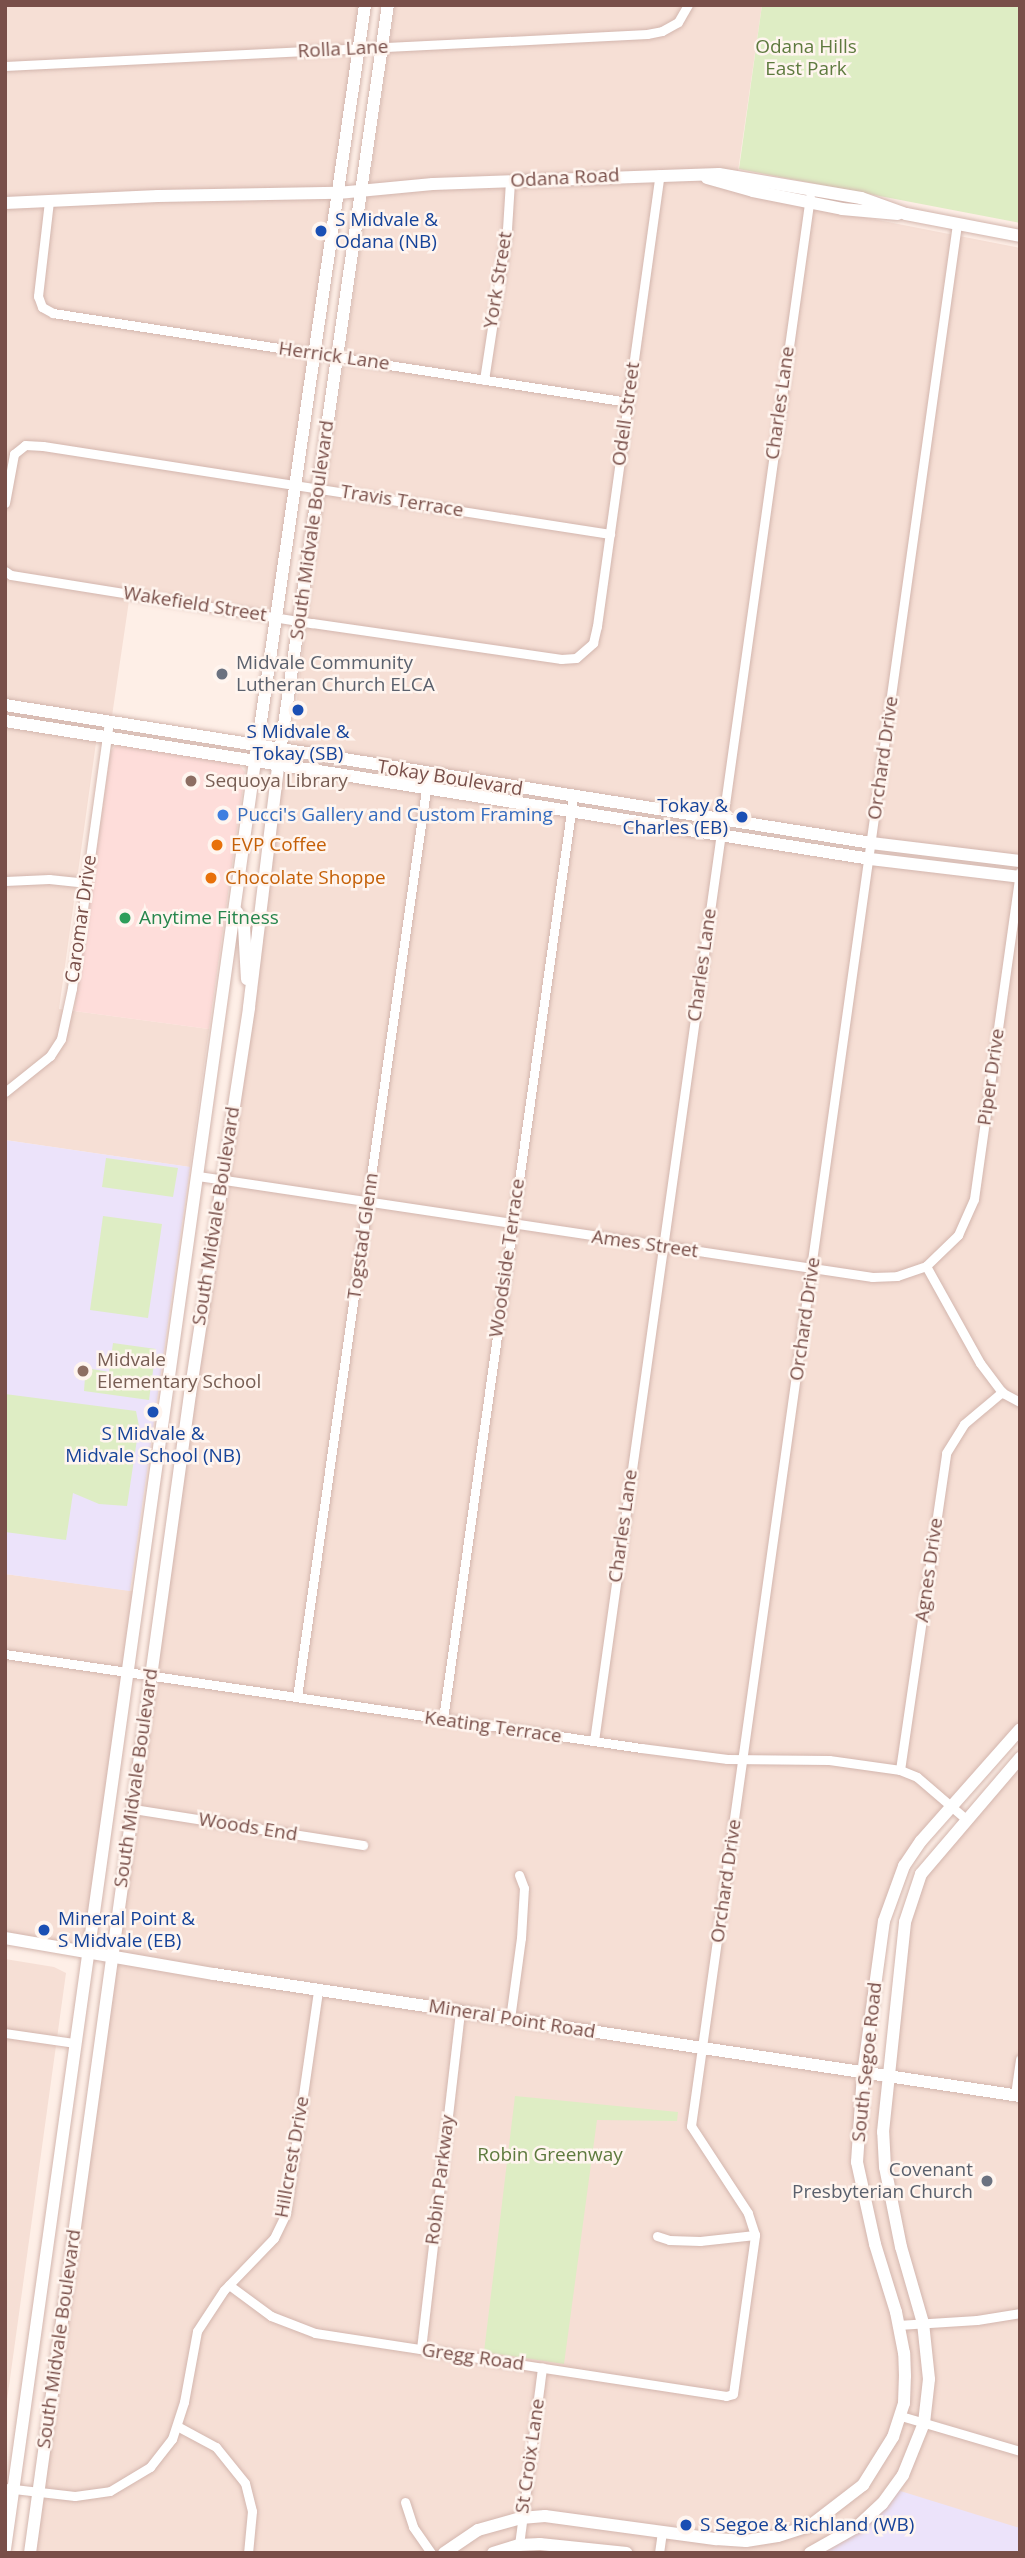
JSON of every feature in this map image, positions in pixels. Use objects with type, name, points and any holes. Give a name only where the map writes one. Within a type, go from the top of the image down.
[{"type":"main road","name":"South Midvale Boulevard","points":[[5,2549],[9,2489],[89,1953],[365,5]]},
{"type":"main road","name":"South Midvale Boulevard","points":[[30,2553],[151,1674],[221,1180],[249,1007],[278,766],[317,488],[388,5]]},
{"type":"main road","name":"Odana Road","points":[[696,174],[753,191],[809,202],[870,213],[906,214]]},
{"type":"main road","name":"Odana Road","points":[[5,203],[696,174],[750,177],[811,188],[861,198],[906,214],[1020,236]]},
{"type":"main road","name":"Tokay Boulevard","points":[[5,705],[428,775],[871,843],[1020,861]]},
{"type":"main road","name":"Tokay Boulevard","points":[[5,721],[870,859],[1019,875]]},
{"type":"main road","points":[[237,911],[244,926],[249,1007]]},
{"type":"main road","name":"South Segoe Road","points":[[444,2553],[478,2530],[521,2518],[586,2520],[746,2541],[778,2536],[811,2525],[863,2485],[893,2437],[901,2416],[904,2353],[857,2162],[863,2074],[884,1921],[904,1866],[951,1807],[1019,1731]]},
{"type":"main road","name":"South Segoe Road","points":[[810,2553],[858,2526],[882,2504],[903,2475],[924,2423],[929,2379],[923,2323],[901,2247],[885,2167],[883,2132],[905,1922],[921,1874],[1020,1759]]},
{"type":"main road","name":"Mineral Point Road","points":[[5,1938],[318,1990],[1017,2096]]},
{"type":"main road","points":[[493,2553],[519,2545],[576,2546],[626,2553]]},
{"type":"street","name":"Rolla Lane","points":[[5,66],[647,34],[662,31],[678,22],[688,5]]},
{"type":"street","name":"Odell Street","points":[[586,651],[593,643],[597,626],[660,174]]},
{"type":"street","name":"York Street","points":[[484,380],[507,229],[510,181]]},
{"type":"street","name":"Charles Lane","points":[[594,1741],[811,188]]},
{"type":"street","name":"Herrick Lane","points":[[49,201],[37,296],[42,307],[53,313],[628,402]]},
{"type":"street","name":"Orchard Drive","points":[[755,2235],[748,2213],[691,2126],[957,224]]},
{"type":"street","name":"Travis Terrace","points":[[5,503],[14,454],[27,445],[610,534]]},
{"type":"street","name":"Wakefield Street","points":[[8,573],[299,621],[561,659],[576,658],[586,651]]},
{"type":"street","name":"Caromar Drive","points":[[5,1092],[50,1056],[61,1039],[72,988],[109,721]]},
{"type":"street","name":"Togstad Glenn","points":[[297,1697],[428,775]]},
{"type":"street","name":"Woodside Terrace","points":[[443,1719],[573,797]]},
{"type":"street","name":"Piper Drive","points":[[926,1266],[958,1235],[974,1199],[1019,875]]},
{"type":"street","points":[[5,881],[49,879],[85,883]]},
{"type":"street","name":"Ames Street","points":[[198,1177],[881,1278],[926,1266]]},
{"type":"street","points":[[926,1266],[980,1363],[1002,1392],[1020,1402]]},
{"type":"street","name":"Agnes Drive","points":[[901,1770],[946,1453],[964,1424],[1002,1392]]},
{"type":"street","name":"Keating Terrace","points":[[5,1654],[128,1670],[594,1741],[743,1759],[829,1760],[901,1770],[917,1777],[966,1819]]},
{"type":"street","name":"Woods End","points":[[133,1809],[363,1845]]},
{"type":"street","points":[[510,2019],[521,1938],[524,1888],[519,1875]]},
{"type":"street","name":"Hillcrest Drive","points":[[9,2489],[75,2496],[100,2494],[122,2486],[150,2467],[177,2426],[197,2331],[210,2307],[274,2238],[286,2213],[318,1990]]},
{"type":"street","name":"Robin Parkway","points":[[421,2350],[460,2011]]},
{"type":"street","points":[[5,2033],[74,2043]]},
{"type":"street","points":[[1017,2096],[1020,2059]]},
{"type":"street","points":[[657,2236],[668,2240],[700,2241],[755,2235]]},
{"type":"street","name":"Gregg Road","points":[[229,2285],[271,2316],[300,2329],[421,2350],[730,2395],[735,2385],[755,2235]]},
{"type":"street","points":[[898,2325],[978,2320],[1020,2313]]},
{"type":"street","name":"St Croix Lane","points":[[519,2545],[542,2367]]},
{"type":"street","points":[[901,2416],[1020,2451]]},
{"type":"street","points":[[177,2426],[216,2447],[245,2483],[251,2511],[248,2553]]},
{"type":"street","points":[[405,2502],[413,2528],[431,2553]]},
{"type":"street","points":[[659,2553],[662,2532]]},
{"type":"shaded area","points":[[5,5],[365,5],[278,617],[130,594],[112,716],[100,714],[59,1009],[209,1029],[190,1167],[5,1140]]},
{"type":"shaded area","points":[[395,5],[762,5],[735,192],[1020,248],[1020,855],[809,829],[297,747],[292,742],[303,648]]},
{"type":"shaded area","points":[[117,744],[238,764],[245,772],[209,1029],[74,1011],[109,761],[111,751]]},
{"type":"shaded area","points":[[278,766],[1020,877],[1020,1729],[921,1841],[892,1893],[863,2073],[888,2077],[905,1922],[921,1874],[1020,1758],[1020,2553],[30,2553]]},
{"type":"shaded area","name":"Midvale Elementary School","points":[[5,1140],[190,1167],[130,1591],[5,1574]]},
{"type":"shaded area","points":[[5,1574],[140,1592],[89,1953],[5,1938]]},
{"type":"shaded area","points":[[5,1959],[54,1967],[66,1973],[5,2415]]},
{"type":"shaded area","points":[[894,2489],[1020,2528],[1020,2553],[810,2553],[831,2544]]},
{"type":"green space","name":"Odana Hills East Park","points":[[762,5],[1020,5],[1020,223],[739,169]]},
{"type":"green space","points":[[106,1158],[178,1168],[173,1197],[102,1187]]},
{"type":"green space","points":[[103,1216],[162,1224],[148,1318],[90,1310]]},
{"type":"green space","points":[[113,1343],[156,1349],[149,1400],[84,1391],[85,1377],[92,1369],[109,1372]]},
{"type":"green space","points":[[5,1394],[136,1411],[139,1426],[127,1506],[99,1504],[73,1493],[66,1540],[5,1532]]},
{"type":"green space","name":"Robin Greenway","points":[[515,2096],[678,2112],[677,2121],[597,2120],[564,2364],[484,2352]]},
{"type":"place","name":"S Midvale & Odana (NB)","points":[[321,231]]},
{"type":"place","name":"Midvale Community Lutheran Church ELCA","points":[[222,674]]},
{"type":"place","name":"S Midvale & Tokay (SB)","points":[[298,710]]},
{"type":"place","name":"Sequoya Library","points":[[191,781]]},
{"type":"place","name":"Pucci's Gallery and Custom Framing","points":[[223,815]]},
{"type":"place","name":"Tokay & Charles (EB)","points":[[742,817]]},
{"type":"place","name":"EVP Coffee","points":[[217,845]]},
{"type":"place","name":"Chocolate Shoppe","points":[[211,878]]},
{"type":"place","name":"Anytime Fitness","points":[[125,918]]},
{"type":"place","name":"Midvale Elementary School","points":[[83,1371]]},
{"type":"place","name":"S Midvale & Midvale School (NB)","points":[[153,1412]]},
{"type":"place","name":"Mineral Point & S Midvale (EB)","points":[[44,1930]]},
{"type":"place","name":"Covenant Presbyterian Church","points":[[987,2181]]},
{"type":"place","name":"S Segoe & Richland (WB)","points":[[686,2525]]}]
